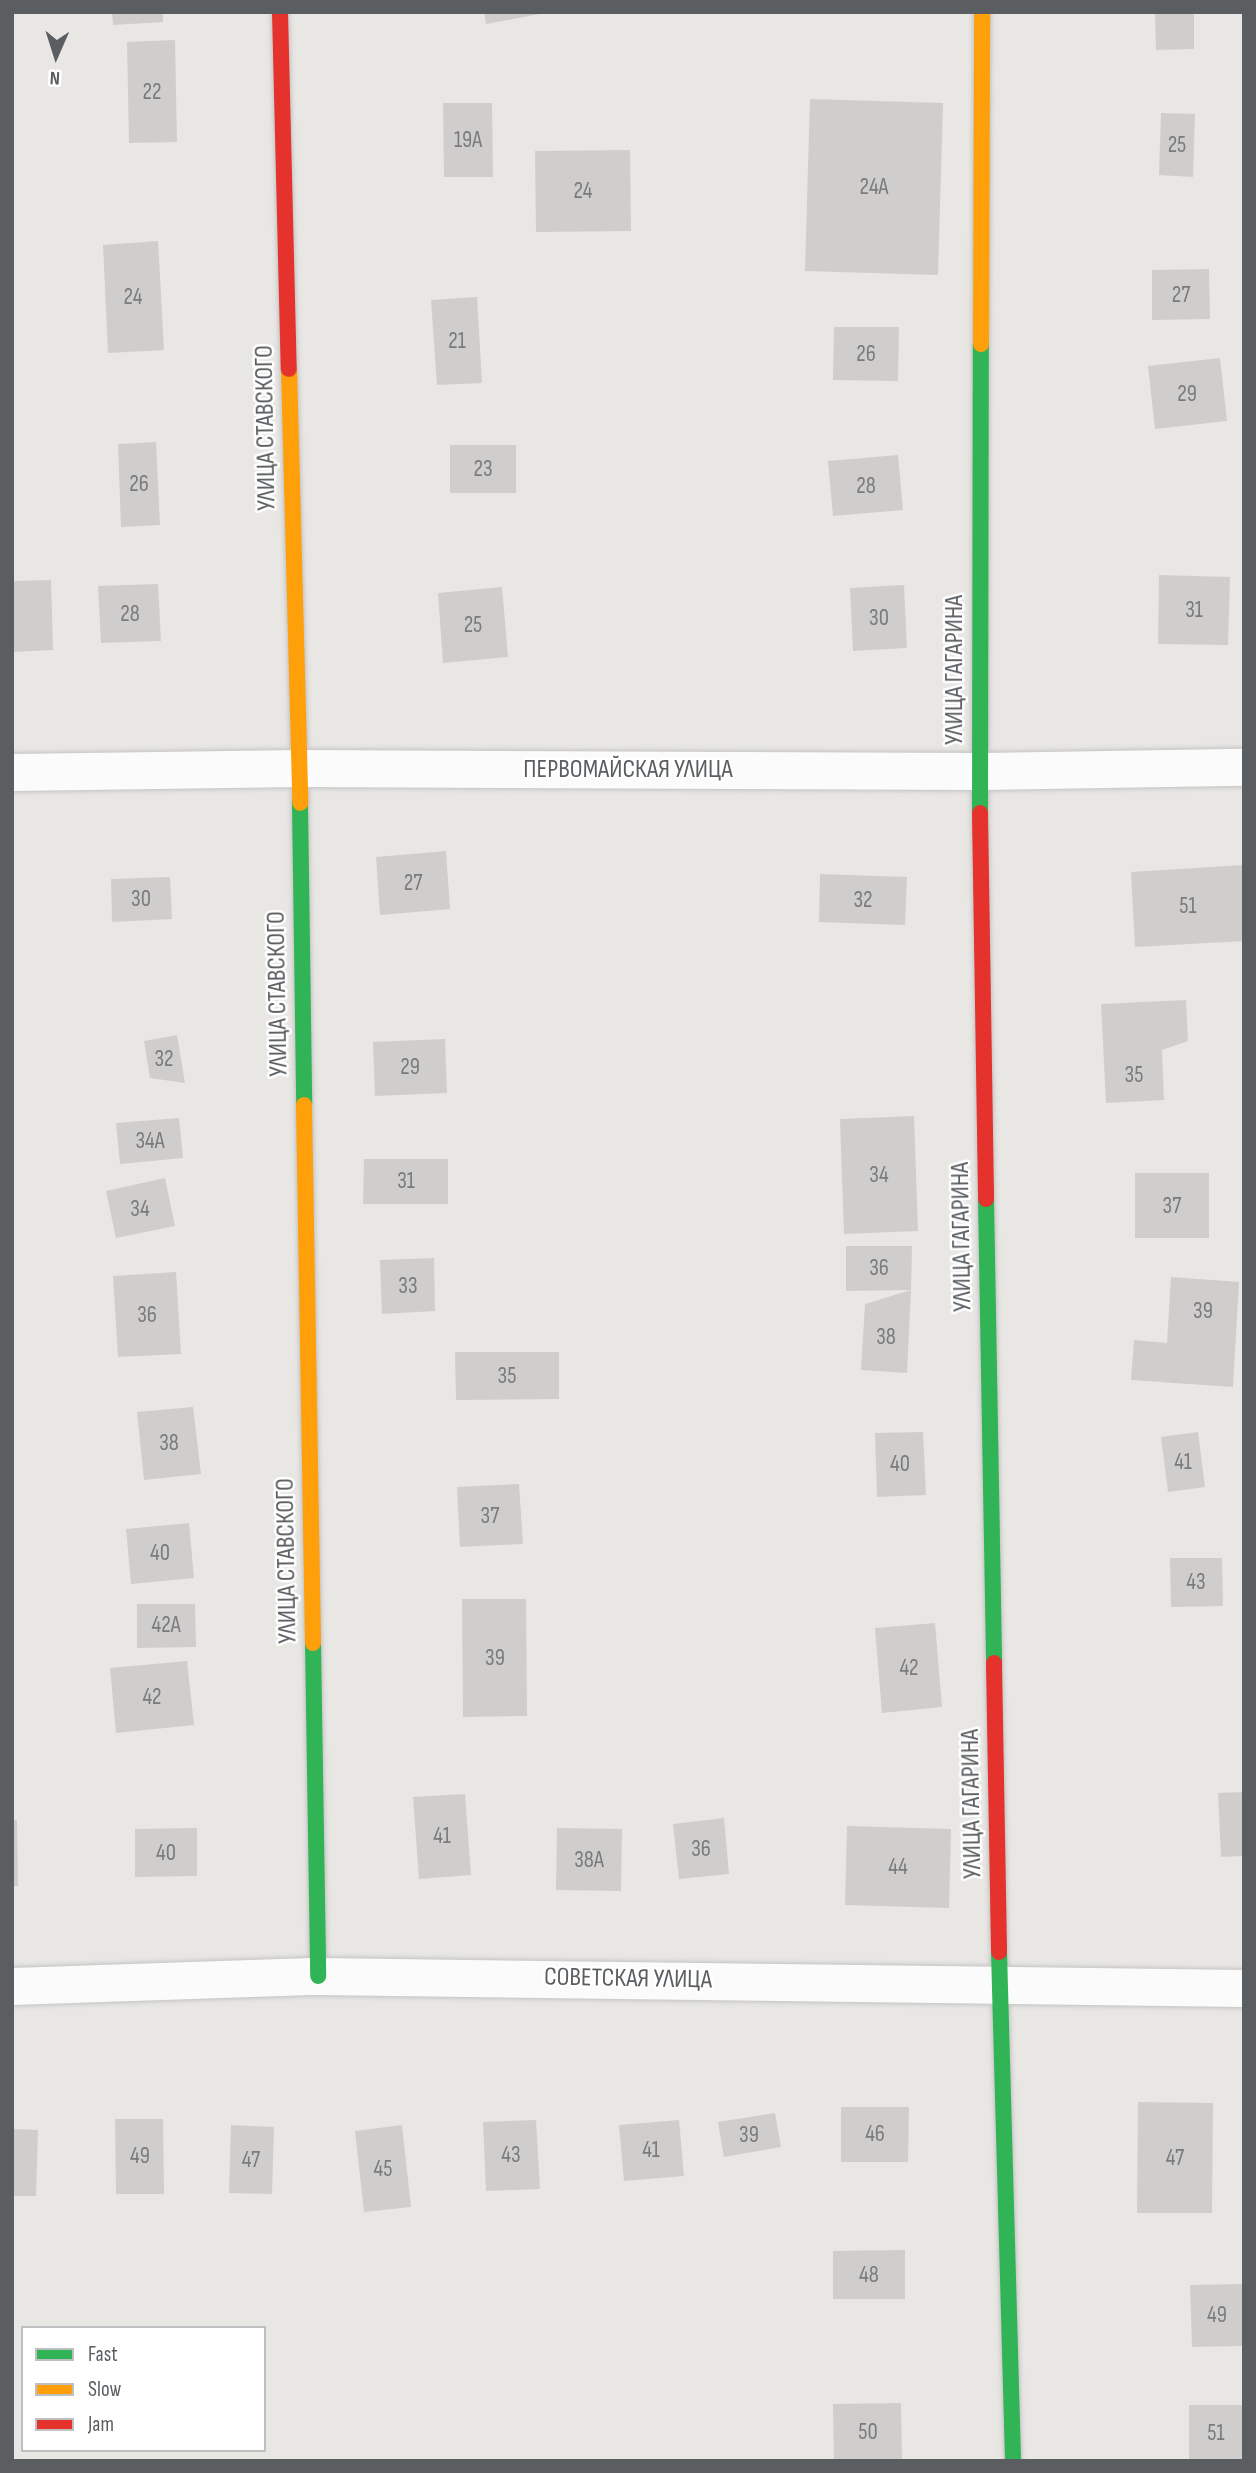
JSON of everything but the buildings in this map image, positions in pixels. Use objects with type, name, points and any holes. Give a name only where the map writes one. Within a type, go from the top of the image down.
[{"type":"street","name":"УЛИЦА СТАВСКОГО","points":[[280,12],[299,768],[318,1976]]},
{"type":"street","name":"УЛИЦА ГАГАРИНА","points":[[982,12],[979,771],[1000,1982],[1013,2461]]},
{"type":"street","name":"ПЕРВОМАЙСКАЯ УЛИЦА","points":[[12,772],[299,768],[979,771],[1244,766]]},
{"type":"street","name":"СОВЕТСКАЯ УЛИЦА","points":[[12,1986],[318,1976],[1000,1982],[1244,1988]]},
{"type":"traffic: fast","points":[[980,813],[981,344]]},
{"type":"traffic: fast","points":[[300,803],[304,1105]]},
{"type":"traffic: fast","points":[[986,1199],[994,1663]]},
{"type":"traffic: fast","points":[[313,1643],[318,1976]]},
{"type":"traffic: fast","points":[[999,1952],[1013,2461]]},
{"type":"traffic: slow","points":[[981,344],[982,12]]},
{"type":"traffic: slow","points":[[289,369],[300,803]]},
{"type":"traffic: slow","points":[[304,1105],[313,1643]]},
{"type":"traffic: jam","points":[[280,12],[289,369]]},
{"type":"traffic: jam","points":[[980,813],[986,1199]]},
{"type":"traffic: jam","points":[[994,1663],[999,1952]]}]
